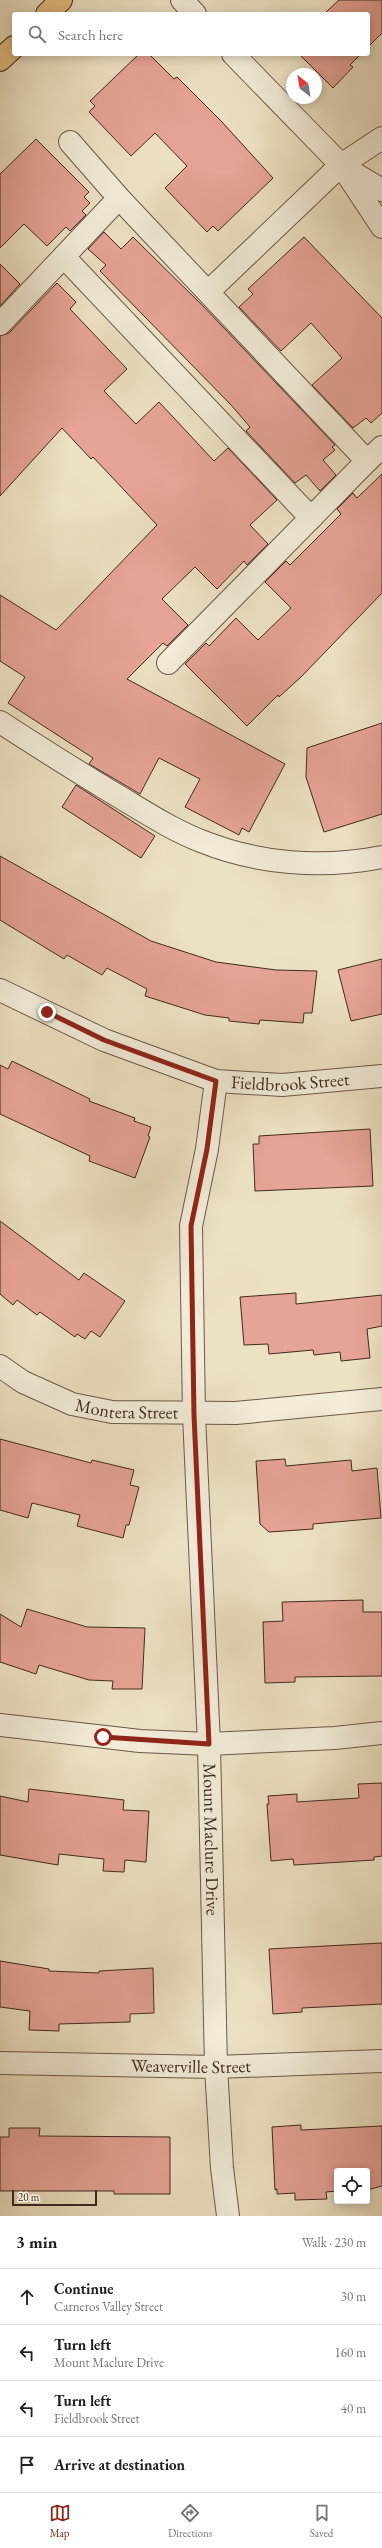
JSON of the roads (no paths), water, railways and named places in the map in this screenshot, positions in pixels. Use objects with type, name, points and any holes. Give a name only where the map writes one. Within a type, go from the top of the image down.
[{"type":"main road","points":[[49,12],[61,0]]},
{"type":"main road","points":[[0,60],[12,49]]},
{"type":"street","points":[[182,0],[193,12]]},
{"type":"street","points":[[235,56],[341,166],[382,227]]},
{"type":"street","points":[[208,292],[341,166],[382,138]]},
{"type":"street","points":[[70,142],[119,198],[208,292],[374,454],[168,663]]},
{"type":"street","points":[[341,166],[382,190]]},
{"type":"street","points":[[0,324],[119,198]]},
{"type":"street","points":[[64,257],[311,518]]},
{"type":"street","points":[[0,722],[170,827],[201,841],[259,858],[299,863],[333,864],[382,857]]},
{"type":"street","name":"Fieldbrook Street","points":[[0,990],[104,1040],[216,1081],[282,1085],[382,1076]]},
{"type":"street","name":"Mount Maclure Drive","points":[[216,1081],[207,1149],[191,1226],[194,1415],[209,1744],[216,2067],[222,2168],[228,2216]]},
{"type":"street","name":"Montera Street","points":[[0,1366],[23,1382],[72,1404],[112,1412],[194,1415],[335,1405],[382,1399]]},
{"type":"street","points":[[0,1725],[140,1741],[209,1744],[335,1738],[382,1733]]},
{"type":"street","name":"Weaverville Street","points":[[0,2063],[216,2067],[382,2061]]}]
